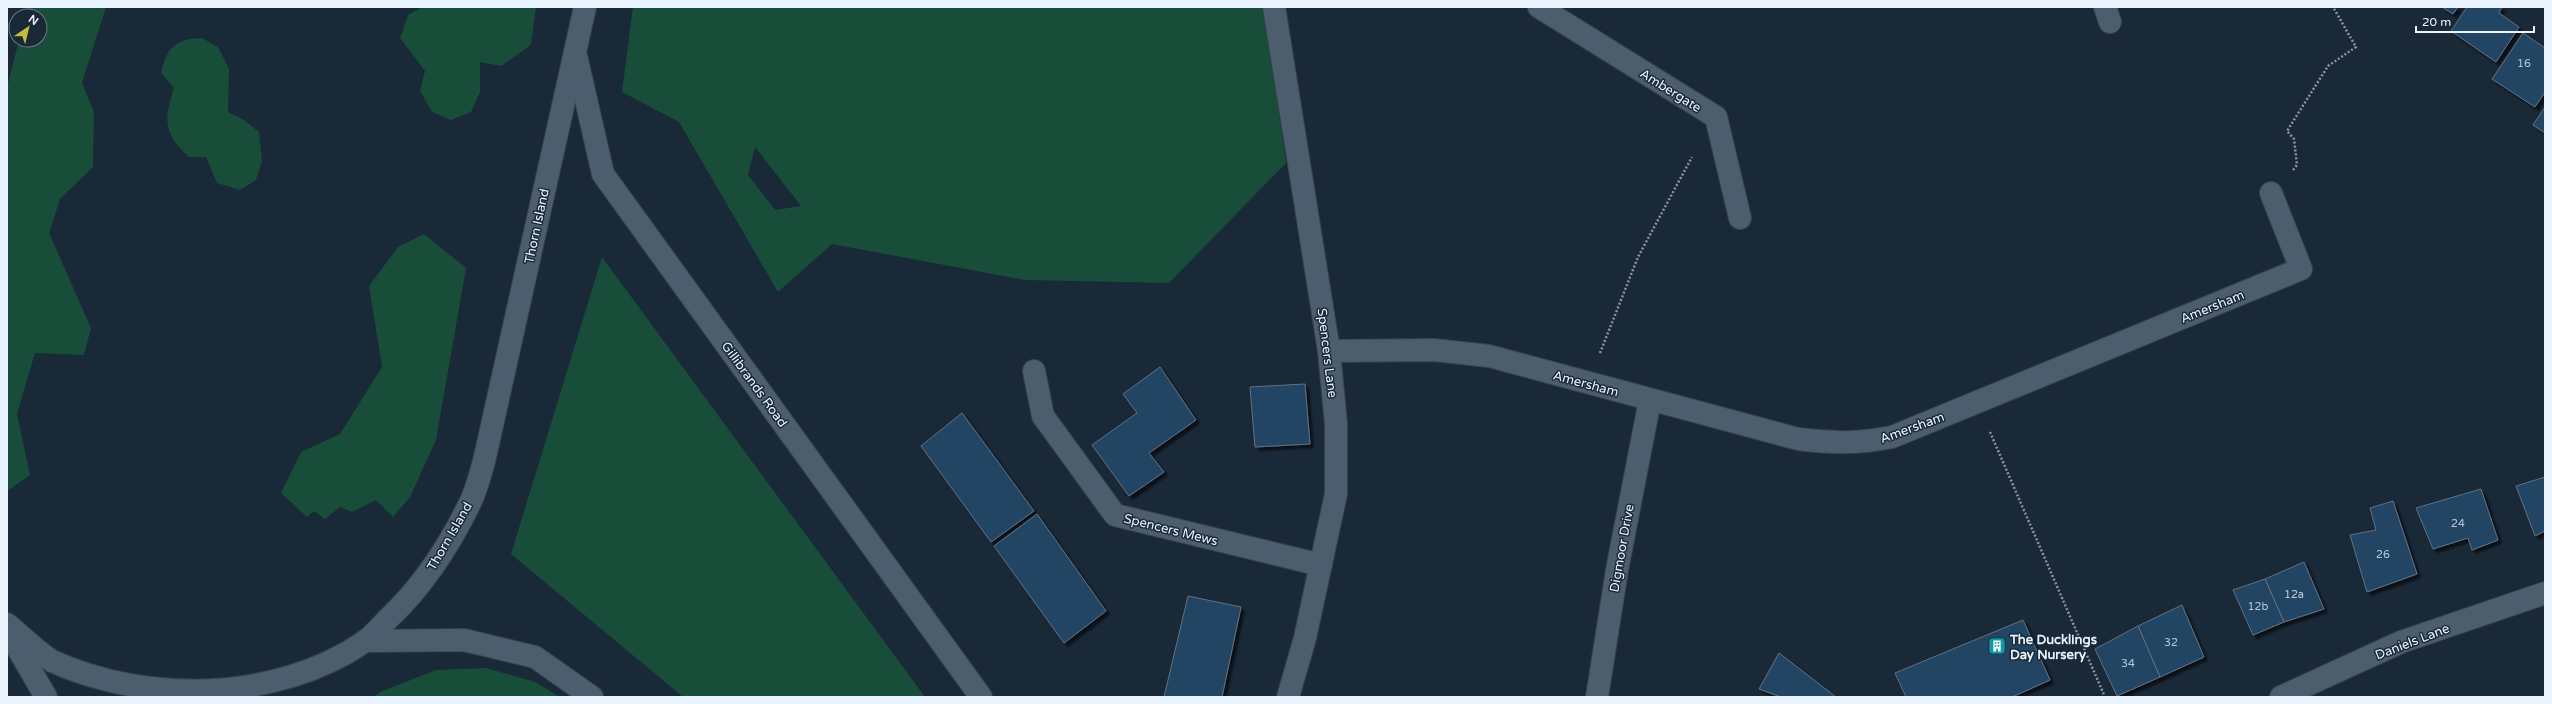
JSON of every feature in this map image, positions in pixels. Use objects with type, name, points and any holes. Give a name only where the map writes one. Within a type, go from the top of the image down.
[{"type":"street","name":"Thorn Island","points":[[7,624],[52,661],[104,686],[160,696],[212,696],[251,688],[309,672],[365,641],[414,594],[441,554],[471,502],[485,457],[584,7]]},
{"type":"street","name":"Spencers Lane","points":[[1274,7],[1329,351],[1336,424],[1336,494],[1305,638],[1288,697]]},
{"type":"street","name":"Ambergate","points":[[1539,7],[1716,117],[1740,218]]},
{"type":"street","name":"Gillibrands Road","points":[[574,51],[603,174],[981,697]]},
{"type":"street","name":"Amersham","points":[[1329,351],[1434,350],[1482,356],[1798,439],[1836,444],[1867,442],[1892,437],[2301,269],[2271,194]]},
{"type":"street","name":"Spencers Mews","points":[[1034,371],[1043,416],[1115,515],[1321,565]]},
{"type":"street","name":"Digmoor Drive","points":[[1597,697],[1617,570],[1650,400]]},
{"type":"street","name":"Daniels Lane","points":[[2282,697],[2402,642],[2545,593]]},
{"type":"street","points":[[7,630],[46,697]]},
{"type":"street","points":[[365,641],[464,640],[535,657],[592,697]]},
{"type":"street","points":[[269,697],[309,672]]},
{"type":"path","points":[[2271,194],[2297,165],[2294,139],[2287,131],[2328,66],[2356,47],[2333,7]]},
{"type":"path","points":[[1588,383],[1638,257],[1664,206],[1716,117]]},
{"type":"path","points":[[1977,402],[2105,697]]},
{"type":"green space","points":[[106,7],[82,83],[94,112],[93,167],[60,199],[49,233],[91,328],[84,355],[35,353],[17,414],[30,475],[7,491],[7,87],[17,48],[48,48],[48,8],[27,8]]},
{"type":"green space","points":[[422,7],[536,7],[531,45],[501,66],[480,62],[480,92],[471,112],[451,120],[432,112],[420,91],[425,71],[400,38],[408,15]]},
{"type":"green space","points":[[633,7],[1264,7],[1286,163],[1169,283],[1025,280],[832,244],[778,292],[679,122],[622,92]],"holes":[[[755,147],[801,206],[775,210],[748,175]]]},
{"type":"green space","points":[[202,38],[218,47],[229,69],[228,112],[244,120],[259,132],[262,161],[256,180],[240,190],[217,183],[206,157],[189,157],[170,134],[168,126],[168,109],[174,88],[161,73],[163,64],[169,51],[174,46],[185,40]]},
{"type":"green space","points":[[424,234],[466,268],[436,440],[410,497],[393,517],[376,500],[352,512],[340,507],[325,519],[314,511],[307,517],[281,493],[301,452],[340,434],[382,367],[369,286],[398,247]]},
{"type":"green space","points":[[602,257],[925,697],[683,697],[511,554]]},
{"type":"green space","points":[[486,668],[535,682],[560,697],[373,697],[380,692],[436,670]]},
{"type":"building","points":[[2442,7],[2458,7],[2453,14]]},
{"type":"building","points":[[2467,7],[2502,7],[2499,13],[2519,27],[2496,62],[2451,31]]},
{"type":"building","points":[[2523,33],[2545,48],[2545,92],[2535,107],[2492,79]]},
{"type":"building","points":[[2545,107],[2545,133],[2533,125]]},
{"type":"building","points":[[1160,367],[1196,420],[1149,453],[1164,472],[1129,496],[1092,445],[1137,413],[1123,394]]},
{"type":"building","points":[[1305,384],[1310,444],[1255,447],[1250,387]]},
{"type":"building","points":[[962,413],[1034,511],[991,542],[921,446]]},
{"type":"building","points":[[2545,477],[2545,531],[2535,536],[2516,486]]},
{"type":"building","points":[[2481,489],[2498,540],[2472,550],[2468,538],[2433,549],[2416,508]]},
{"type":"building","points":[[2393,501],[2417,574],[2367,592],[2350,535],[2376,530],[2370,508]]},
{"type":"building","points":[[1037,514],[1106,611],[1064,643],[994,546]]},
{"type":"building","points":[[2304,562],[2324,609],[2284,622],[2265,579]]},
{"type":"building","points":[[2265,579],[2284,622],[2253,635],[2233,590]]},
{"type":"building","points":[[1188,596],[1241,607],[1222,697],[1164,697]]},
{"type":"building","points":[[2182,605],[2204,657],[2160,677],[2138,626]]},
{"type":"building","name":"The Ducklings Day Nursery","points":[[2023,620],[2050,680],[2012,697],[1906,697],[1895,673]]},
{"type":"building","points":[[2138,626],[2160,677],[2117,696],[2095,649]]},
{"type":"building","points":[[1779,653],[1836,697],[1781,697],[1759,689]]},
{"type":"place","name":"The Ducklings Day Nursery","points":[[1997,646]]}]
